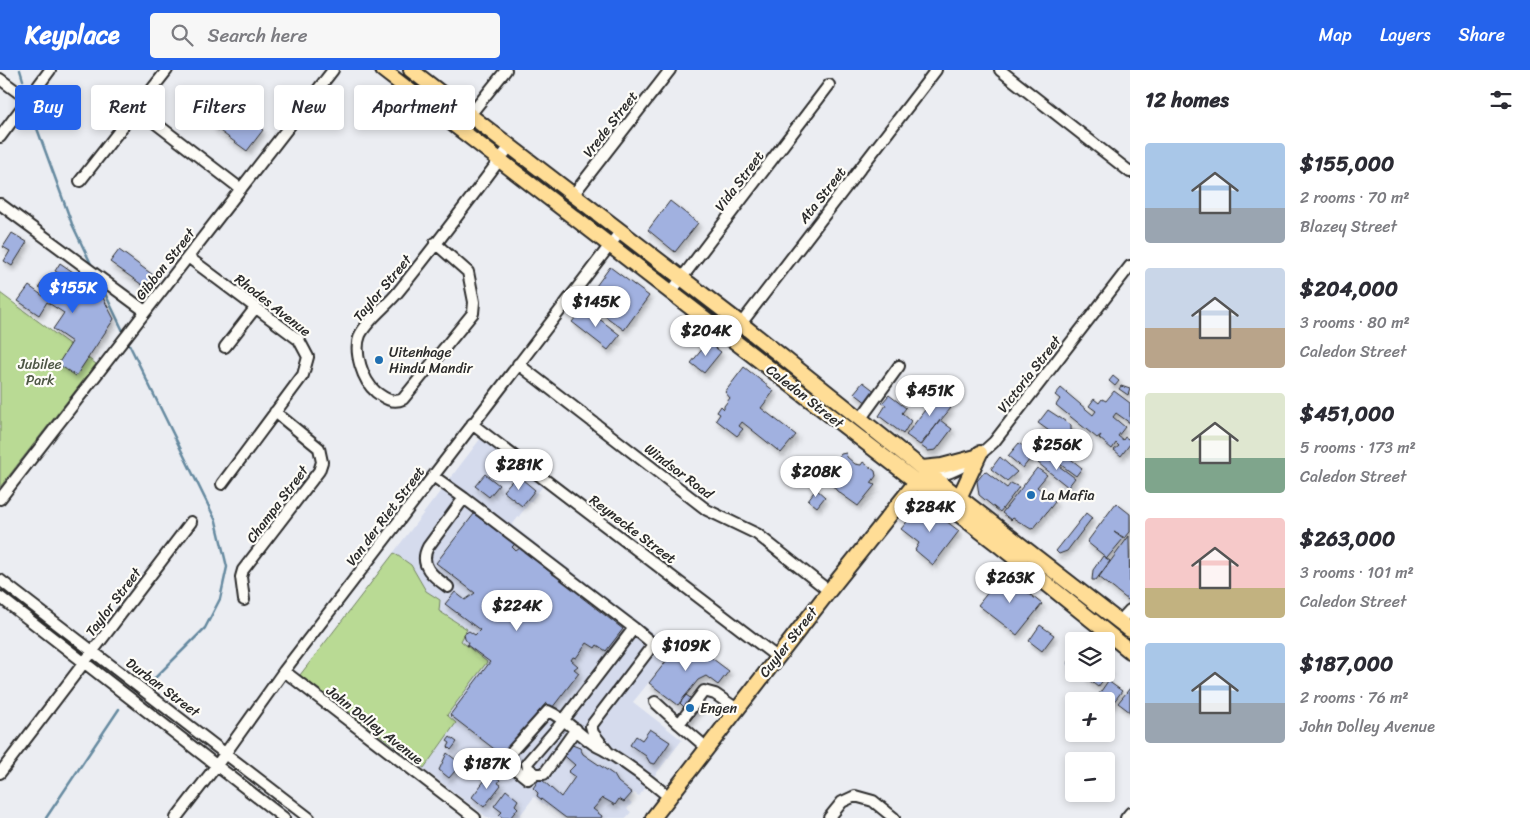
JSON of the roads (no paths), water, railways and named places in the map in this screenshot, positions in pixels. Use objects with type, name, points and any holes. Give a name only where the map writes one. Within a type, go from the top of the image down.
[{"type":"main road","name":"Caledon Street","points":[[383,70],[402,85]]},
{"type":"main road","name":"Caledon Street","points":[[418,73],[433,85]]},
{"type":"main road","name":"Caledon Street","points":[[475,119],[740,323],[861,418],[932,478],[1125,626]]},
{"type":"main road","name":"Caledon Street","points":[[461,130],[1001,547],[1130,651]]},
{"type":"main road","points":[[922,468],[942,466],[978,455]]},
{"type":"main road","points":[[959,498],[978,455]]},
{"type":"main road","points":[[916,482],[932,478]]},
{"type":"main road","name":"Cuyler Street","points":[[653,818],[828,591],[916,482]]},
{"type":"street","points":[[38,85],[50,70]]},
{"type":"street","points":[[155,85],[167,70]]},
{"type":"street","name":"Gibbon Street","points":[[0,499],[334,70]]},
{"type":"street","points":[[475,109],[506,70]]},
{"type":"street","name":"Vrede Street","points":[[573,195],[670,70]]},
{"type":"street","name":"Ata Street","points":[[730,338],[936,70]]},
{"type":"street","points":[[1000,70],[1130,172]]},
{"type":"street","points":[[0,79],[15,90]]},
{"type":"street","name":"Vida Street","points":[[671,292],[829,85]]},
{"type":"street","points":[[0,137],[15,116]]},
{"type":"street","points":[[80,181],[120,130]]},
{"type":"street","points":[[164,130],[241,189]]},
{"type":"street","name":"Taylor Street","points":[[435,243],[468,272],[474,302],[473,314],[403,400],[399,402],[389,400],[378,394],[366,381],[359,352],[360,336],[398,293],[435,243],[510,146]]},
{"type":"street","points":[[0,204],[145,312]]},
{"type":"street","name":"Van der Riet Street","points":[[176,818],[217,765],[284,671],[620,232]]},
{"type":"street","name":"Rhodes Avenue","points":[[188,257],[299,340],[308,357],[303,375],[222,484]]},
{"type":"street","name":"Victoria Street","points":[[932,478],[958,469],[978,455],[998,436],[1130,266]]},
{"type":"street","points":[[225,347],[256,308]]},
{"type":"street","name":"Windsor Road","points":[[518,364],[707,510],[757,534],[828,591]]},
{"type":"street","points":[[861,418],[899,366]]},
{"type":"street","name":"Champa Street","points":[[244,600],[243,570],[319,471],[322,464],[319,448],[275,412]]},
{"type":"street","name":"Reynecke Street","points":[[472,424],[777,657]]},
{"type":"street","points":[[433,476],[652,643],[652,646],[591,726],[593,733],[608,752]]},
{"type":"street","points":[[448,587],[430,572],[425,556],[428,547],[464,498]]},
{"type":"street","name":"Taylor Street","points":[[84,663],[191,522]]},
{"type":"street","name":"Durban Street","points":[[0,580],[309,818]]},
{"type":"street","name":"Durban Street","points":[[0,598],[284,818]]},
{"type":"street","points":[[1125,626],[1130,610]]},
{"type":"street","points":[[576,729],[544,774],[536,774],[528,768],[527,763],[563,721],[634,628]]},
{"type":"street","points":[[2,765],[84,663]]},
{"type":"street","name":"John Dolley Avenue","points":[[284,671],[475,818]]},
{"type":"street","points":[[679,724],[704,691],[715,694],[737,709]]},
{"type":"street","points":[[654,702],[707,748]]},
{"type":"street","points":[[504,760],[546,711],[576,729],[669,797]]},
{"type":"street","points":[[488,761],[504,760],[528,779],[536,774]]},
{"type":"street","points":[[829,818],[842,802],[855,796],[873,801],[894,818]]},
{"type":"street","points":[[1126,818],[1130,813]]},
{"type":"waterway","points":[[20,70],[23,80]]},
{"type":"waterway","points":[[38,130],[72,224],[92,266]]},
{"type":"waterway","points":[[100,283],[123,331]]},
{"type":"waterway","points":[[128,342],[216,521],[227,567],[220,599],[205,628],[147,686]]},
{"type":"waterway","points":[[46,818],[119,709]]},
{"type":"place","name":"Uitenhage Hindu Mandir","points":[[379,360]]},
{"type":"place","name":"La Mafia","points":[[1031,495]]},
{"type":"place","name":"Engen","points":[[690,708]]},
{"type":"park label","name":"Jubilee Park","points":[[40,372]]}]
